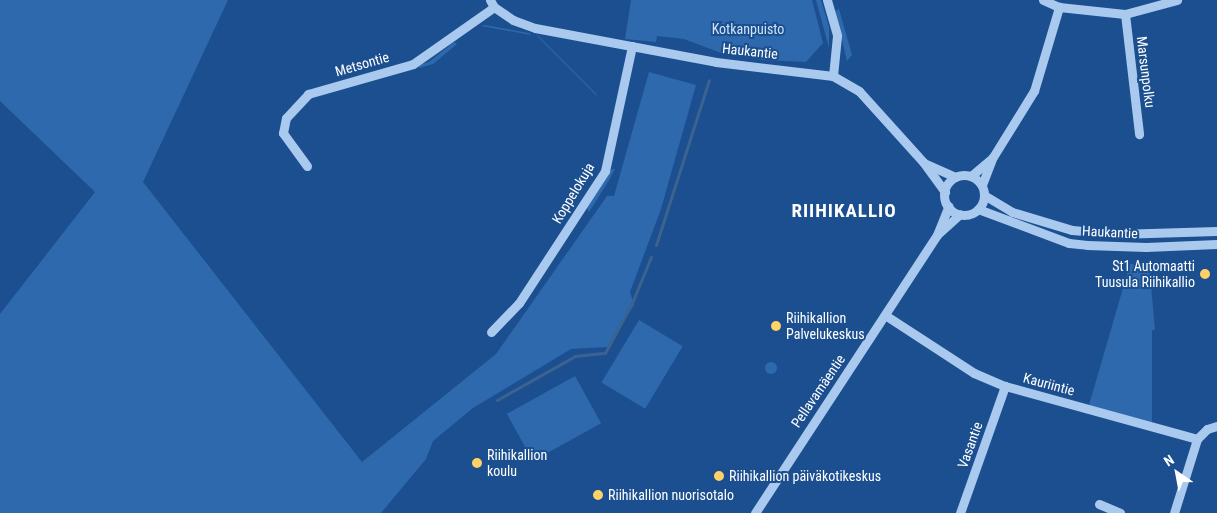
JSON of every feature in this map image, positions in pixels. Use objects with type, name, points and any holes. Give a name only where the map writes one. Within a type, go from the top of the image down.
[{"type":"street","points":[[827,0],[837,36],[833,76]]},
{"type":"street","points":[[1043,0],[1059,7],[1124,14],[1177,0]]},
{"type":"street","name":"Haukantie","points":[[492,4],[522,24],[716,62],[833,76],[859,92],[924,163],[945,192]]},
{"type":"street","name":"Metsontie","points":[[307,166],[283,132],[286,118],[308,94],[413,64],[492,4]]},
{"type":"street","points":[[993,157],[971,176],[955,177],[945,192],[948,206],[960,214],[978,209],[984,195],[982,185],[993,157],[1034,91],[1059,7]]},
{"type":"street","name":"Marsunpolku","points":[[1124,14],[1139,134]]},
{"type":"street","name":"Koppelokuja","points":[[490,332],[519,303],[605,171],[632,46]]},
{"type":"street","name":"Haukantie","points":[[924,163],[955,177]]},
{"type":"street","points":[[971,176],[982,185]]},
{"type":"street","name":"Haukantie","points":[[984,195],[1012,212],[1072,230],[1117,234],[1217,231]]},
{"type":"street","name":"Pellavamäentie","points":[[755,513],[937,235],[948,206]]},
{"type":"street","name":"Haukantie","points":[[978,209],[1069,243],[1146,248],[1217,244]]},
{"type":"street","name":"Pellavamäentie","points":[[937,235],[960,214]]},
{"type":"street","name":"Kauriintie","points":[[885,315],[974,373],[1005,386],[1197,439]]},
{"type":"street","name":"Vasantie","points":[[960,513],[1005,386]]},
{"type":"street","points":[[1174,513],[1197,439],[1207,429],[1217,426]]},
{"type":"street","points":[[1099,504],[1120,513]]},
{"type":"green space","points":[[0,0],[228,0],[143,182],[362,462],[496,354],[607,196],[614,196],[649,72],[696,85],[661,209],[630,292],[634,305],[608,347],[571,349],[473,408],[433,441],[426,459],[381,513],[0,513],[0,314],[95,192],[0,101]]},
{"type":"green space","name":"Kotkanpuisto","points":[[631,0],[812,0],[823,43],[806,62],[763,60],[721,53],[684,39],[657,36],[656,42],[625,39]]},
{"type":"green space","points":[[816,0],[821,0],[829,27],[829,48]]},
{"type":"green space","points":[[839,9],[852,55],[847,61],[835,11]]},
{"type":"green space","points":[[485,25],[529,33],[531,35],[481,26]]},
{"type":"green space","points":[[538,35],[597,95],[537,36]]},
{"type":"green space","points":[[454,42],[457,44],[433,64],[419,68],[419,65],[429,62]]},
{"type":"green space","points":[[612,169],[615,169],[589,212],[587,208]]},
{"type":"green space","points":[[1149,263],[1155,330],[1152,330],[1152,423],[1089,405],[1130,264]]},
{"type":"green space","points":[[639,320],[683,346],[645,409],[601,383]]},
{"type":"green space","points":[[769,362],[773,362],[777,368],[773,374],[769,374],[765,370],[765,366]]},
{"type":"green space","points":[[575,376],[601,423],[533,461],[507,414]]},
{"type":"waterway","points":[[656,245],[709,80]]},
{"type":"waterway","points":[[497,400],[575,356],[605,353],[632,303],[651,257]]},
{"type":"place","name":"St1 Automaatti Tuusula Riihikallio","points":[[1205,274]]},
{"type":"place","name":"Riihikallion Palvelukeskus","points":[[776,326]]},
{"type":"place","name":"Riihikallion koulu","points":[[477,463]]},
{"type":"place","name":"Riihikallion päiväkotikeskus","points":[[719,476]]},
{"type":"place","name":"Riihikallion nuorisotalo","points":[[598,495]]},
{"type":"district","name":"RIIHIKALLIO","points":[[844,211]]}]
